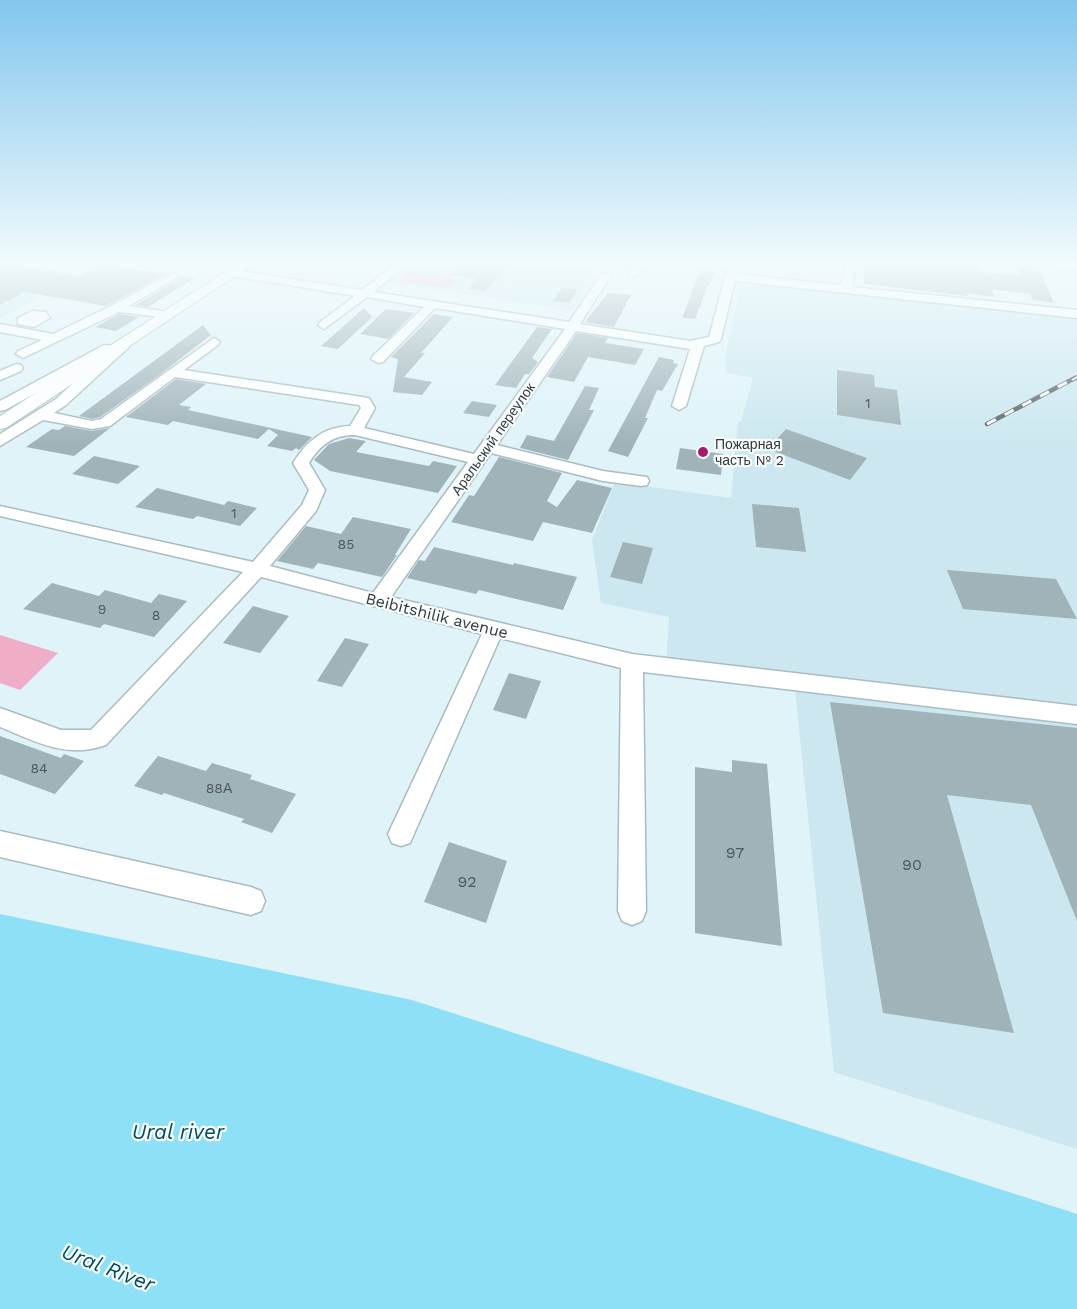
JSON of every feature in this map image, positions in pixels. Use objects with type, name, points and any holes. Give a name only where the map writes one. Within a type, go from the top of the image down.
[{"type":"main road","points":[[0,424],[42,406],[152,323]]},
{"type":"street","points":[[53,323],[76,327]]},
{"type":"street","points":[[23,354],[84,323]]},
{"type":"street","points":[[324,326],[328,323]]},
{"type":"street","points":[[378,359],[414,323]]},
{"type":"street","points":[[554,323],[690,345],[715,339],[719,323]]},
{"type":"street","name":"Аральский переулок","points":[[378,602],[575,323]]},
{"type":"street","points":[[0,328],[53,338]]},
{"type":"street","points":[[0,406],[134,335]]},
{"type":"street","points":[[0,441],[42,406],[92,425],[105,423],[214,342]]},
{"type":"street","points":[[679,406],[698,343]]},
{"type":"street","points":[[0,376],[16,368]]},
{"type":"street","points":[[175,373],[364,400],[368,408],[355,430]]},
{"type":"street","points":[[0,717],[71,742],[88,742],[98,738],[257,569],[310,507],[317,490],[301,464],[309,449],[327,434],[342,429],[355,430],[641,481]]},
{"type":"street","name":"Beibitshilik avenue","points":[[0,511],[257,569],[378,602],[632,662],[1077,715]]},
{"type":"street","points":[[401,834],[494,629]]},
{"type":"street","points":[[632,662],[632,910]]},
{"type":"street","points":[[0,844],[251,901]]},
{"type":"shaded area","points":[[732,323],[1077,323],[1077,1149],[834,1072],[794,679],[666,668],[669,617],[601,603],[592,540],[615,482],[731,498],[738,422],[741,421],[753,378],[726,373],[725,358]]},
{"type":"shaded area","points":[[0,635],[58,653],[20,690],[0,683]]},
{"type":"water","name":"Ural river","points":[[0,914],[412,1000],[1077,1214],[1077,1309],[0,1309]]},
{"type":"building","points":[[102,323],[129,323],[116,331],[95,327]]},
{"type":"building","points":[[347,323],[366,323],[338,349],[321,346]]},
{"type":"building","points":[[371,323],[404,323],[388,339],[360,334]]},
{"type":"building","points":[[425,323],[448,323],[421,353],[425,353],[404,377],[432,382],[422,395],[393,392],[398,359],[391,357]]},
{"type":"building","points":[[591,323],[616,323],[614,327]]},
{"type":"building","points":[[203,325],[211,335],[158,376],[100,417],[92,419],[79,416]]},
{"type":"building","points":[[537,327],[552,329],[532,358],[538,362],[529,374],[525,374],[516,388],[495,385]]},
{"type":"building","points":[[577,333],[608,338],[605,343],[644,349],[635,365],[588,357],[574,382],[547,377]]},
{"type":"building","points":[[659,357],[674,360],[673,363],[678,364],[662,391],[657,390],[645,418],[648,418],[628,457],[608,451]]},
{"type":"building","points":[[837,370],[874,375],[875,387],[897,390],[901,425],[837,415]]},
{"type":"building","points":[[176,379],[206,384],[179,405],[191,407],[188,410],[312,437],[299,450],[296,448],[292,451],[267,446],[278,435],[269,429],[258,439],[173,421],[168,425],[126,417]]},
{"type":"building","points":[[585,386],[599,388],[589,410],[594,410],[568,460],[520,448],[527,435],[554,441]]},
{"type":"building","points":[[472,401],[497,405],[489,417],[463,413]]},
{"type":"building","points":[[65,426],[92,431],[110,428],[74,456],[26,447],[52,429],[59,430]]},
{"type":"building","points":[[786,429],[867,458],[850,480],[768,449]]},
{"type":"building","points":[[349,438],[366,441],[356,452],[429,466],[433,461],[457,466],[438,493],[330,471],[314,460],[329,444]]},
{"type":"building","points":[[680,448],[723,454],[721,475],[676,469]]},
{"type":"building","points":[[94,456],[140,466],[118,484],[72,474]]},
{"type":"building","points":[[499,457],[562,473],[547,501],[557,507],[577,480],[612,488],[592,533],[543,522],[533,541],[451,522],[469,495],[474,496]]},
{"type":"building","points":[[157,488],[224,505],[228,501],[257,508],[240,526],[197,516],[193,519],[135,507]]},
{"type":"building","points":[[752,504],[799,508],[806,552],[756,547]]},
{"type":"building","points":[[353,517],[411,529],[382,577],[318,563],[313,569],[277,561],[306,526],[341,534]]},
{"type":"building","points":[[623,542],[653,548],[642,584],[610,577]]},
{"type":"building","points":[[434,547],[577,577],[563,610],[479,590],[476,594],[407,578],[419,560],[425,561]]},
{"type":"building","points":[[947,570],[1056,579],[1077,619],[963,609]]},
{"type":"building","points":[[52,583],[99,596],[105,590],[151,603],[159,594],[187,601],[154,637],[104,624],[100,628],[23,609]]},
{"type":"building","points":[[253,606],[289,616],[260,653],[223,643]]},
{"type":"building","points":[[345,638],[369,644],[342,687],[317,681]]},
{"type":"building","points":[[509,673],[541,681],[526,719],[493,710]]},
{"type":"building","points":[[830,702],[1077,728],[1077,921],[1031,805],[947,795],[1014,1033],[883,1013]]},
{"type":"building","points":[[0,736],[61,758],[64,754],[84,761],[55,794],[0,774]]},
{"type":"building","points":[[158,756],[206,771],[212,763],[252,775],[250,779],[296,794],[272,833],[241,822],[244,819],[164,793],[162,795],[134,786]]},
{"type":"building","points":[[732,760],[767,764],[782,946],[695,933],[695,767],[732,772]]},
{"type":"building","points":[[449,842],[507,861],[486,923],[424,902]]},
{"type":"railway","points":[[1072,380],[1077,377]]},
{"type":"railway","points":[[987,424],[1075,378]]},
{"type":"place","name":"Пожарная часть № 2","points":[[703,452]]},
{"type":"water label","name":"Ural River","points":[[108,1268]]}]
